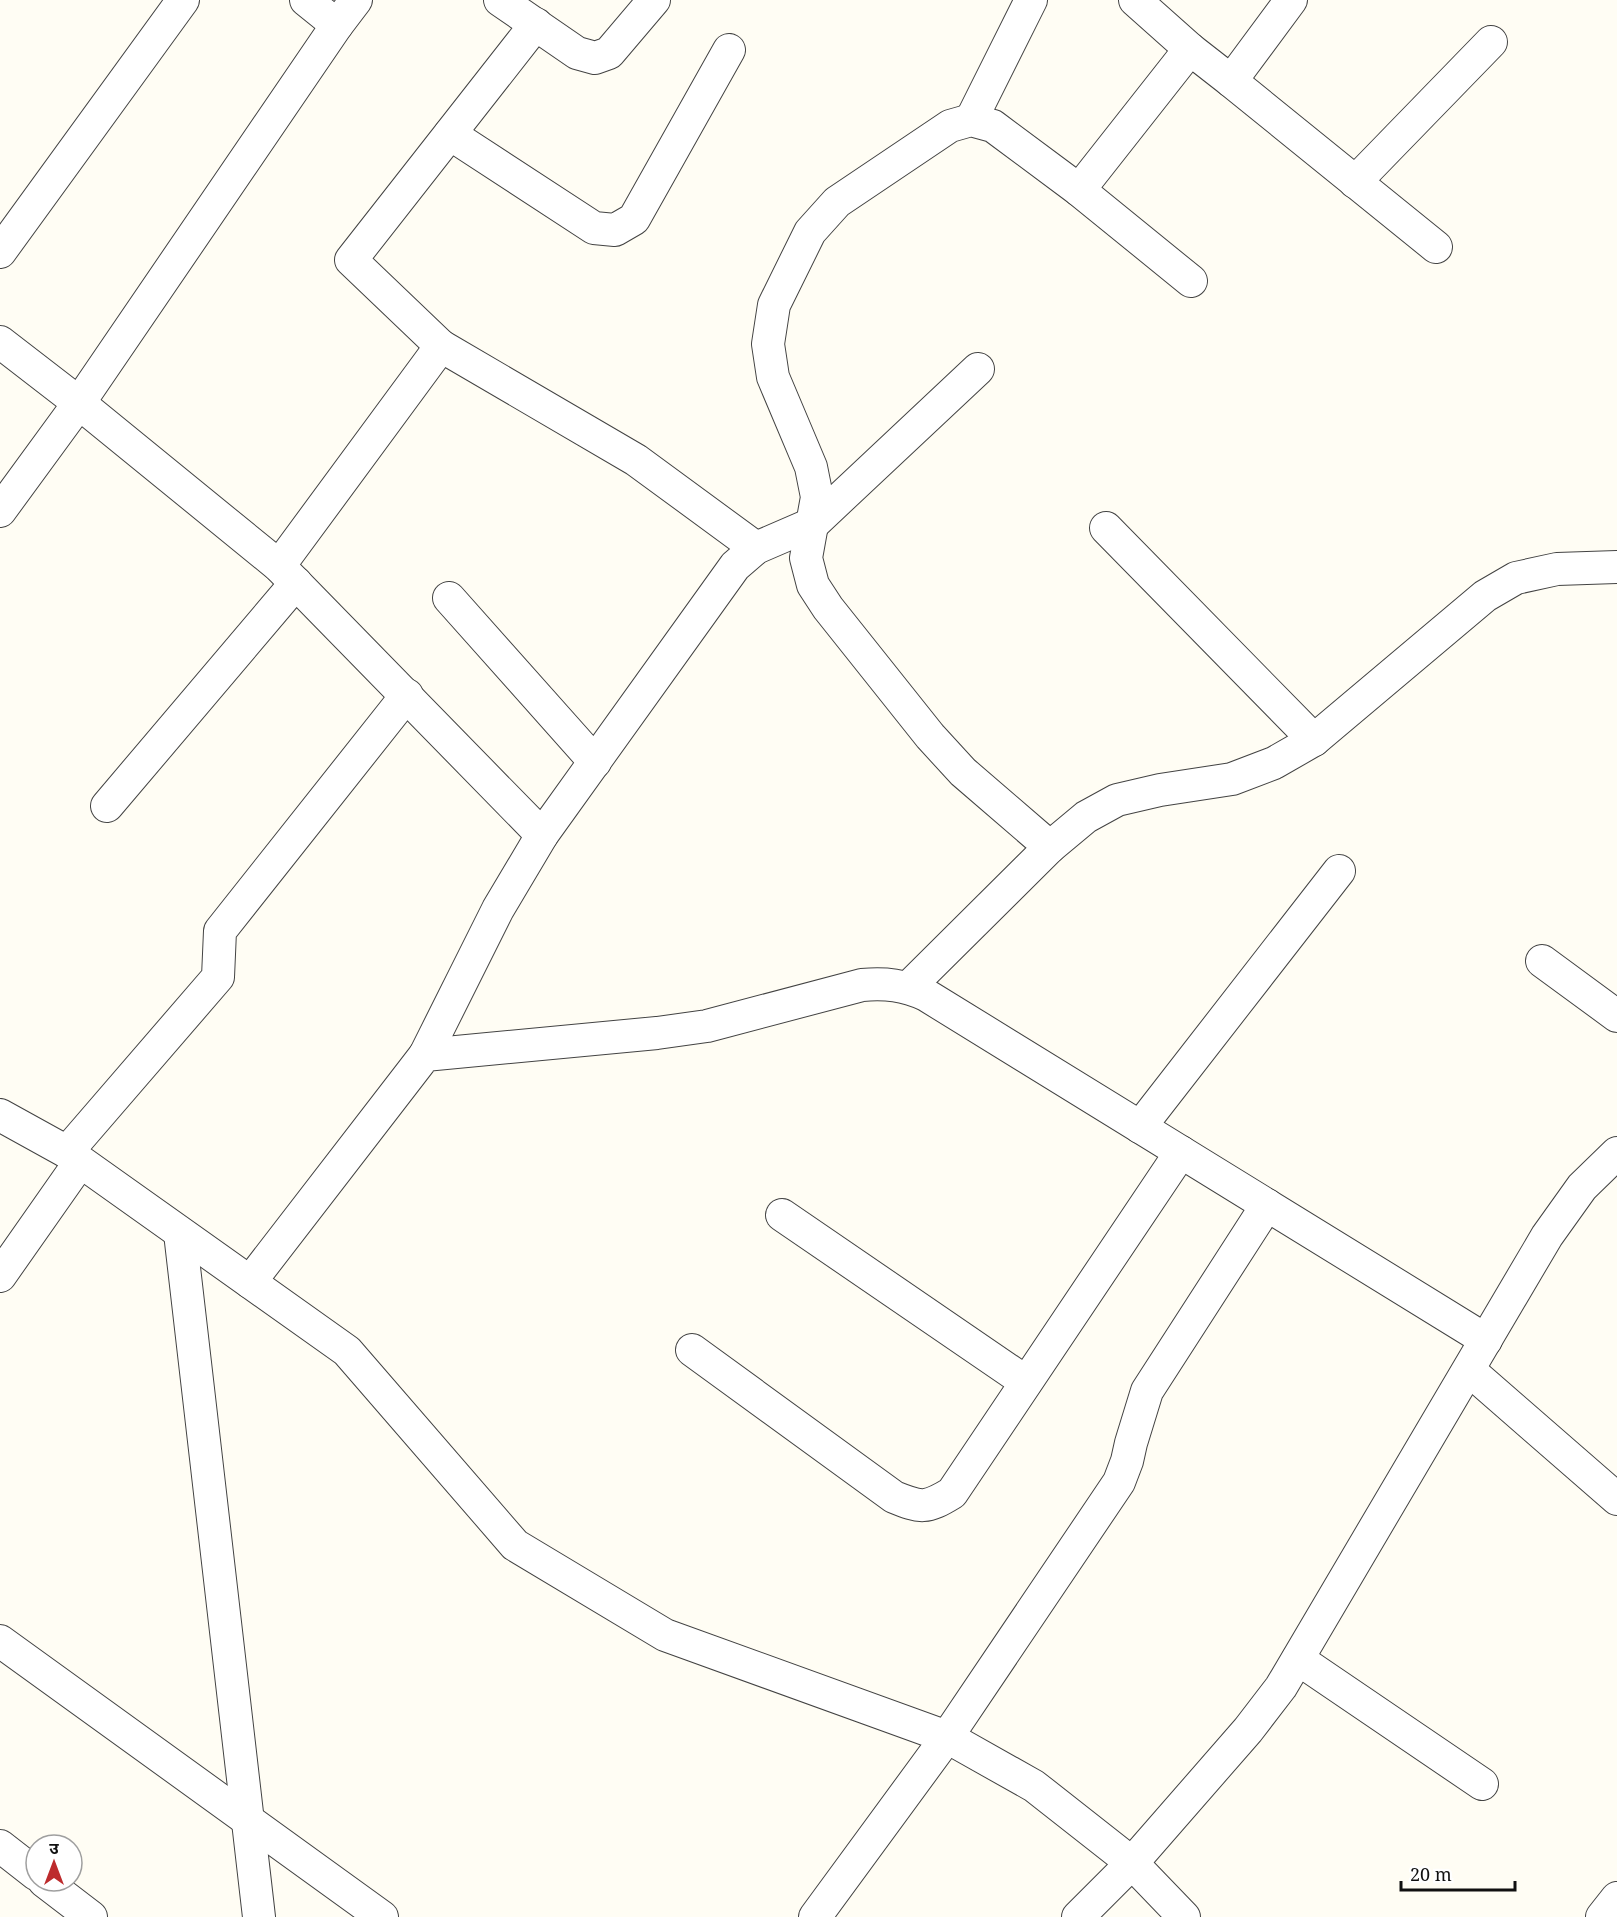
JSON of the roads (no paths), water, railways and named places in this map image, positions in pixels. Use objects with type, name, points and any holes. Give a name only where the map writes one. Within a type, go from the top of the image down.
[{"type":"street","points":[[0,252],[183,0]]},
{"type":"street","points":[[306,0],[337,25]]},
{"type":"street","points":[[6,491],[79,403],[356,0]]},
{"type":"street","points":[[500,0],[577,54],[595,58],[609,54],[654,0]]},
{"type":"street","points":[[971,120],[1031,0]]},
{"type":"street","points":[[1135,0],[1190,49],[1436,248]]},
{"type":"street","points":[[1231,81],[1291,0]]},
{"type":"street","points":[[536,24],[351,260],[441,346],[636,460],[756,548]]},
{"type":"street","points":[[1355,182],[1491,42]]},
{"type":"street","points":[[1079,190],[1190,49]]},
{"type":"street","points":[[450,134],[594,228],[615,230],[634,219],[729,50]]},
{"type":"street","points":[[1050,847],[963,772],[930,736],[828,608],[813,585],[806,558],[814,523],[816,497],[812,467],[773,377],[768,344],[774,305],[810,232],[837,202],[950,126],[971,120],[993,126],[1079,190],[1191,281]]},
{"type":"street","points":[[0,342],[79,403],[288,575],[542,835]]},
{"type":"street","points":[[107,806],[288,575],[441,346]]},
{"type":"street","points":[[250,1282],[425,1054],[498,909],[542,835],[735,566],[756,548],[814,523],[978,369]]},
{"type":"street","points":[[1106,528],[1314,740]]},
{"type":"street","points":[[909,987],[1050,847],[1086,817],[1117,800],[1161,789],[1232,779],[1274,763],[1314,740],[1485,596],[1516,578],[1557,569],[1617,567]]},
{"type":"street","points":[[449,598],[595,762]]},
{"type":"street","points":[[0,1276],[73,1157],[218,976],[220,931],[407,695]]},
{"type":"street","points":[[1140,1127],[1339,871]]},
{"type":"street","points":[[1542,961],[1617,1016]]},
{"type":"street","points":[[425,1054],[687,1029],[707,1026],[862,985],[885,984],[909,987],[926,995],[1486,1340]]},
{"type":"street","points":[[0,1115],[73,1157],[347,1351],[515,1545],[664,1635],[946,1737],[1034,1786],[1132,1863],[1184,1917]]},
{"type":"street","points":[[692,1350],[894,1497],[913,1505],[933,1505],[952,1493],[1181,1152]]},
{"type":"street","points":[[1078,1917],[1132,1863],[1248,1730],[1281,1687],[1547,1236],[1582,1187],[1617,1153]]},
{"type":"street","points":[[815,1917],[946,1737],[1119,1482],[1147,1390],[1267,1205]]},
{"type":"street","points":[[782,1215],[1026,1382]]},
{"type":"street","points":[[180,1233],[259,1917]]},
{"type":"street","points":[[1469,1370],[1617,1499]]},
{"type":"street","points":[[0,1641],[382,1917]]},
{"type":"street","points":[[1298,1659],[1482,1784]]},
{"type":"street","points":[[2,1852],[24,1866]]},
{"type":"street","points":[[60,1893],[91,1917]]},
{"type":"street","points":[[1602,1917],[1617,1898]]}]
